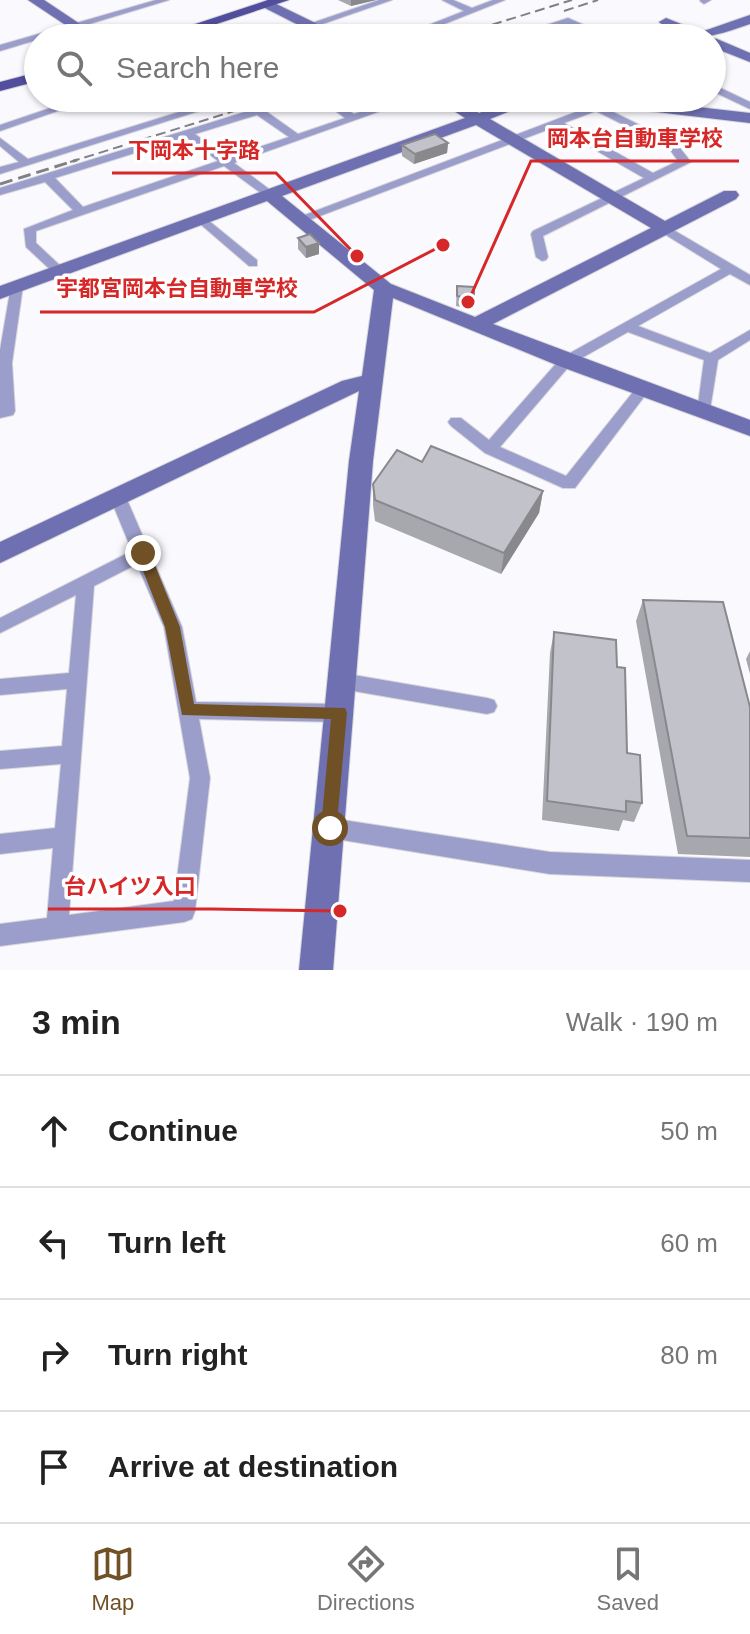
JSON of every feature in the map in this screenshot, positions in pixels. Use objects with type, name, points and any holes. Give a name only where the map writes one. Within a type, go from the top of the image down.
[{"type":"main road","points":[[202,24],[270,1]]},
{"type":"main road","points":[[0,87],[24,80]]},
{"type":"street","points":[[35,0],[73,24]]},
{"type":"street","points":[[82,24],[149,2],[165,0]]},
{"type":"street","points":[[317,24],[388,0]]},
{"type":"street","points":[[446,0],[471,11]]},
{"type":"street","points":[[437,24],[501,0]]},
{"type":"street","points":[[270,1],[308,24]]},
{"type":"street","points":[[726,28],[750,19]]},
{"type":"street","points":[[666,22],[670,24]]},
{"type":"street","points":[[0,48],[24,41]]},
{"type":"street","points":[[726,48],[750,58]]},
{"type":"street","points":[[726,94],[750,106]]},
{"type":"street","points":[[0,128],[48,112]]},
{"type":"street","points":[[0,171],[187,112]]},
{"type":"street","points":[[0,192],[256,112]]},
{"type":"street","points":[[260,112],[296,137]]},
{"type":"street","points":[[343,112],[352,118]]},
{"type":"street","points":[[61,272],[30,244],[30,229],[369,112]]},
{"type":"street","points":[[465,112],[750,281]]},
{"type":"street","points":[[8,290],[496,112]]},
{"type":"street","points":[[300,219],[583,112]]},
{"type":"street","points":[[542,257],[537,234],[685,162],[672,145],[607,112]]},
{"type":"street","points":[[699,112],[750,118]]},
{"type":"street","points":[[554,122],[653,178]]},
{"type":"street","points":[[187,133],[269,194],[384,288],[566,361],[750,428]]},
{"type":"street","points":[[0,141],[27,163]]},
{"type":"street","points":[[48,178],[80,210]]},
{"type":"street","points":[[476,325],[730,195]]},
{"type":"street","points":[[203,220],[253,263]]},
{"type":"street","points":[[490,449],[566,361],[730,269]]},
{"type":"street","points":[[316,970],[359,476],[384,288]]},
{"type":"street","points":[[0,413],[8,411],[3,377],[10,322],[18,294],[8,290]]},
{"type":"street","points":[[628,327],[711,358]]},
{"type":"street","points":[[711,358],[750,334]]},
{"type":"street","points":[[704,412],[711,358]]},
{"type":"street","points":[[0,553],[350,386],[371,381]]},
{"type":"street","points":[[456,422],[490,449],[569,484],[642,390]]},
{"type":"street","points":[[0,935],[184,911],[200,778],[173,627],[117,495]]},
{"type":"street","points":[[0,626],[143,553]]},
{"type":"street","points":[[57,928],[62,837],[86,582]]},
{"type":"street","points":[[0,687],[77,680]]},
{"type":"street","points":[[342,681],[487,706]]},
{"type":"street","points":[[187,710],[339,713]]},
{"type":"street","points":[[0,760],[71,754]]},
{"type":"street","points":[[330,828],[550,863],[750,871]]},
{"type":"street","points":[[0,844],[62,837]]},
{"type":"building","points":[[435,134],[448,143],[415,154],[402,145]]},
{"type":"building","points":[[310,234],[319,243],[306,247],[298,238]]},
{"type":"building","points":[[457,286],[474,287],[474,299],[457,296]]},
{"type":"building","points":[[431,446],[543,491],[504,553],[375,500],[373,484],[397,450],[422,462]]},
{"type":"building","points":[[643,600],[723,602],[750,707],[750,838],[687,836]]},
{"type":"building","points":[[554,632],[616,640],[617,667],[625,668],[627,753],[640,755],[642,803],[626,801],[626,812],[547,801]]},
{"type":"railway","points":[[494,24],[572,0]]},
{"type":"railway","points":[[564,11],[598,0]]},
{"type":"railway","points":[[70,162],[231,112]]},
{"type":"railway","points":[[0,184],[77,160]]},
{"type":"place","name":"宇都宮岡本台自動車学校","points":[[443,245]]},
{"type":"place","name":"下岡本十字路","points":[[357,256]]},
{"type":"place","name":"岡本台自動車学校","points":[[468,302]]},
{"type":"place","name":"台ハイツ入口","points":[[340,911]]},
{"type":"route","points":[[143,553],[173,627],[187,710],[339,713],[330,828]]}]
